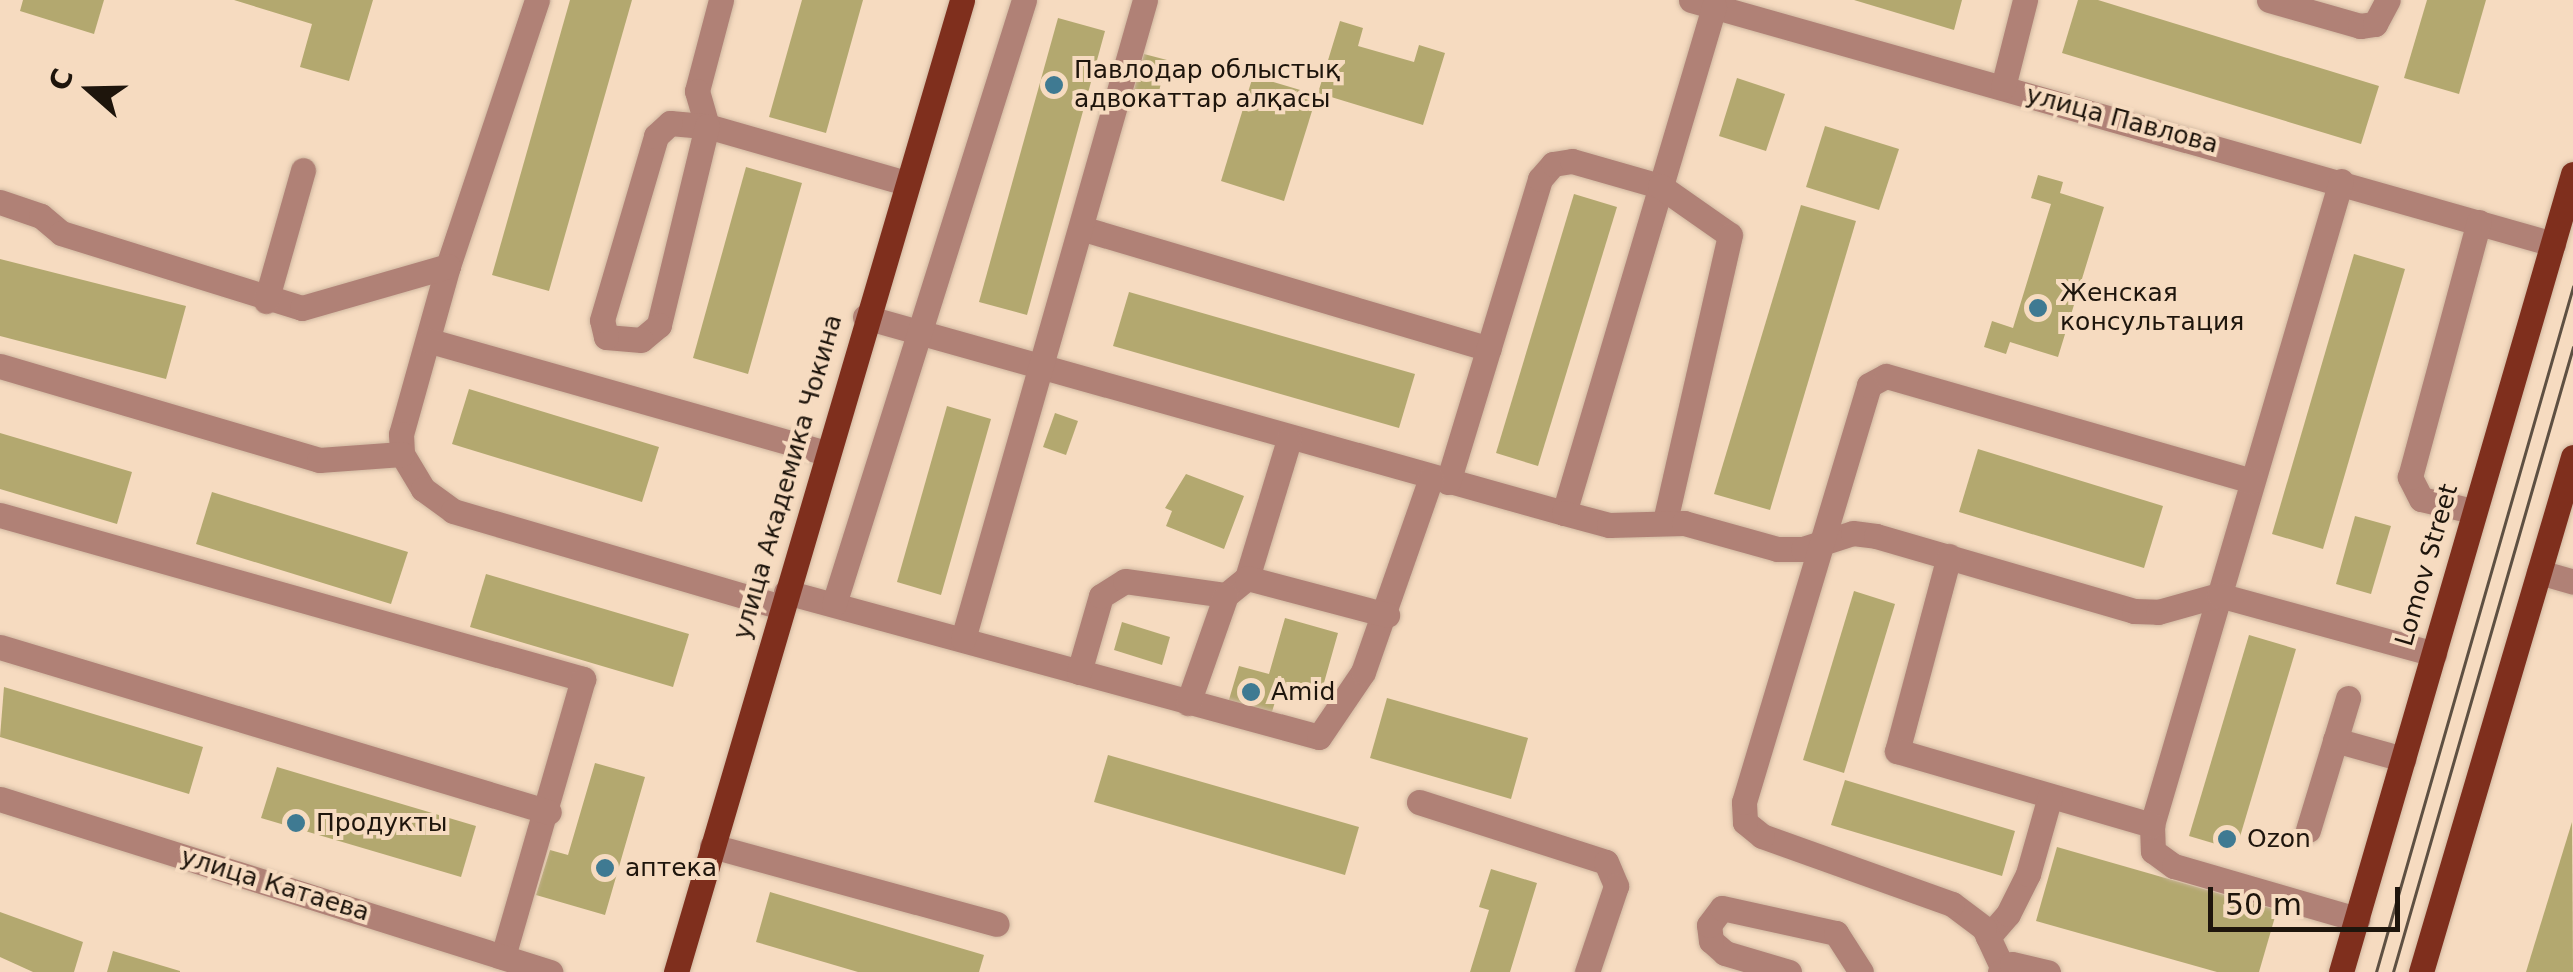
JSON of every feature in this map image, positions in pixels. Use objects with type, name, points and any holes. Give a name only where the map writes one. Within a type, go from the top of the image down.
[{"type":"main road","name":"улица Академика Чокина","points":[[676,972],[865,317],[962,0]]},
{"type":"main road","name":"Lomov Street","points":[[2341,972],[2573,174]]},
{"type":"main road","points":[[2421,972],[2573,457]]},
{"type":"street","points":[[538,0],[448,266],[401,434],[402,454],[423,489],[452,511],[784,599],[834,604],[1319,738],[1363,672],[1387,615],[1488,349],[1546,170],[1572,162],[1660,186],[1730,235],[1665,520]]},
{"type":"street","points":[[721,0],[697,92],[707,126],[659,325],[641,340],[606,337],[602,320],[656,136],[670,124],[707,126],[906,183]]},
{"type":"street","points":[[834,604],[1024,0]]},
{"type":"street","points":[[2003,87],[2025,0]]},
{"type":"street","points":[[2269,0],[2360,26],[2375,24],[2388,0]]},
{"type":"street","points":[[963,639],[1084,229],[1136,2]]},
{"type":"street","points":[[1564,513],[1660,186],[1702,3]]},
{"type":"street","name":"улица Павлова","points":[[1702,3],[1776,12],[2003,87],[2553,244]]},
{"type":"street","points":[[266,301],[303,170]]},
{"type":"street","points":[[2341,181],[2152,825],[2153,851],[2174,866],[2356,919]]},
{"type":"street","points":[[0,202],[41,216],[62,234],[266,301],[302,308],[448,266]]},
{"type":"street","points":[[2473,511],[2421,500],[2410,477],[2478,222]]},
{"type":"street","points":[[1084,229],[1488,349]]},
{"type":"street","points":[[865,317],[1289,440],[1608,525],[1665,520],[1777,549],[1876,536],[2134,611],[2158,612],[2219,595],[2434,654]]},
{"type":"street","points":[[430,341],[826,453]]},
{"type":"street","points":[[0,366],[319,460],[402,454]]},
{"type":"street","points":[[2048,972],[2025,964],[2002,970],[1988,937],[1952,904],[1762,836],[1745,822],[1744,802],[1876,377],[2252,481]]},
{"type":"street","points":[[1188,703],[1226,595],[1246,578],[1289,440]]},
{"type":"street","points":[[0,514],[582,679],[549,812],[503,957]]},
{"type":"street","points":[[1949,556],[1898,751],[2152,825]]},
{"type":"street","points":[[2539,572],[2573,582]]},
{"type":"street","points":[[1246,578],[1387,615]]},
{"type":"street","points":[[1079,672],[1094,610],[1111,584],[1140,581],[1226,595]]},
{"type":"street","points":[[0,647],[549,812]]},
{"type":"street","points":[[2308,830],[2348,698]]},
{"type":"street","points":[[2335,740],[2403,760]]},
{"type":"street","points":[[1988,937],[2008,914],[2028,874],[2050,796]]},
{"type":"street","name":"улица Катаева","points":[[0,799],[550,972]]},
{"type":"street","points":[[1419,802],[1606,862],[1616,886],[1587,972]]},
{"type":"street","points":[[712,846],[997,924]]},
{"type":"street","points":[[1789,972],[1725,953],[1712,941],[1709,924],[1722,908],[1836,933],[1861,972]]},
{"type":"building","points":[[23,0],[104,0],[94,34],[20,11]]},
{"type":"building","points":[[234,0],[373,0],[349,81],[300,67],[312,24]]},
{"type":"building","points":[[570,0],[632,0],[549,291],[492,275]]},
{"type":"building","points":[[802,0],[863,0],[826,133],[769,117]]},
{"type":"building","points":[[1854,0],[1962,0],[1954,30]]},
{"type":"building","points":[[2078,0],[2098,0],[2379,86],[2361,144],[2062,53]]},
{"type":"building","points":[[2427,0],[2486,0],[2459,94],[2404,78]]},
{"type":"building","points":[[1058,18],[1105,31],[1027,315],[979,302]]},
{"type":"building","points":[[1340,21],[1363,28],[1358,46],[1414,62],[1419,45],[1445,53],[1423,125],[1318,93]]},
{"type":"building","points":[[1144,54],[1167,60],[1158,95],[1134,89]]},
{"type":"building","points":[[1253,76],[1317,95],[1284,201],[1221,181]]},
{"type":"building","points":[[1737,78],[1785,94],[1766,151],[1719,136]]},
{"type":"building","points":[[1825,126],[1899,149],[1879,210],[1806,187]]},
{"type":"building","points":[[746,167],[802,183],[748,374],[693,358]]},
{"type":"building","points":[[2038,175],[2063,182],[2060,193],[2104,207],[2058,357],[2010,342],[2006,354],[1984,347],[1992,321],[2013,328],[2051,204],[2031,198]]},
{"type":"building","points":[[1574,194],[1617,207],[1538,466],[1496,453]]},
{"type":"building","points":[[1801,205],[1856,221],[1770,510],[1714,494]]},
{"type":"building","points":[[2354,254],[2405,269],[2323,549],[2272,534]]},
{"type":"building","points":[[0,259],[186,306],[166,379],[0,336]]},
{"type":"building","points":[[1129,292],[1415,374],[1399,428],[1113,346]]},
{"type":"building","points":[[469,389],[659,447],[642,502],[452,444]]},
{"type":"building","points":[[947,406],[991,419],[941,595],[897,582]]},
{"type":"building","points":[[1055,413],[1078,421],[1066,455],[1043,447]]},
{"type":"building","points":[[0,433],[132,472],[117,524],[0,489]]},
{"type":"building","points":[[1978,449],[2163,506],[2144,568],[1959,512]]},
{"type":"building","points":[[1186,474],[1244,496],[1224,549],[1166,526],[1172,511],[1165,508]]},
{"type":"building","points":[[212,492],[408,552],[391,604],[196,544]]},
{"type":"building","points":[[2355,516],[2391,526],[2371,594],[2336,584]]},
{"type":"building","points":[[486,574],[689,634],[673,687],[470,627]]},
{"type":"building","points":[[1854,591],[1895,604],[1844,773],[1803,760]]},
{"type":"building","points":[[1285,618],[1338,633],[1318,704],[1278,692],[1271,715],[1228,703],[1239,666],[1269,674]]},
{"type":"building","points":[[1122,622],[1170,637],[1162,665],[1114,650]]},
{"type":"building","points":[[2249,635],[2296,649],[2236,850],[2189,836]]},
{"type":"building","points":[[4,687],[203,747],[189,794],[0,737]]},
{"type":"building","points":[[1387,698],[1528,738],[1511,799],[1370,758]]},
{"type":"building","points":[[1108,755],[1359,827],[1345,875],[1094,802]]},
{"type":"building","points":[[595,763],[645,777],[605,915],[536,895],[550,850],[568,855]]},
{"type":"building","points":[[277,767],[476,826],[461,877],[261,818]]},
{"type":"building","points":[[1845,780],[2015,831],[2002,876],[1831,825]]},
{"type":"building","points":[[2572,822],[2573,972],[2526,972]]},
{"type":"building","points":[[2057,847],[2277,910],[2259,972],[2217,972],[2036,921]]},
{"type":"building","points":[[1491,869],[1537,883],[1510,972],[1470,972],[1489,910],[1479,907]]},
{"type":"building","points":[[770,892],[984,955],[979,972],[858,972],[756,942]]},
{"type":"building","points":[[0,912],[83,942],[74,972],[33,972],[0,957]]},
{"type":"building","points":[[113,951],[180,971],[180,972],[107,972]]},
{"type":"tram line","points":[[2376,972],[2573,287]]},
{"type":"tram line","points":[[2393,972],[2573,347]]},
{"type":"place","name":"Павлодар облыстық адвокаттар алқасы","points":[[1054,85]]},
{"type":"place","name":"Женская консультация","points":[[2038,308]]},
{"type":"place","name":"Amid","points":[[1251,692]]},
{"type":"place","name":"Продукты","points":[[296,823]]},
{"type":"place","name":"Ozon","points":[[2227,839]]},
{"type":"place","name":"аптека","points":[[605,868]]}]
